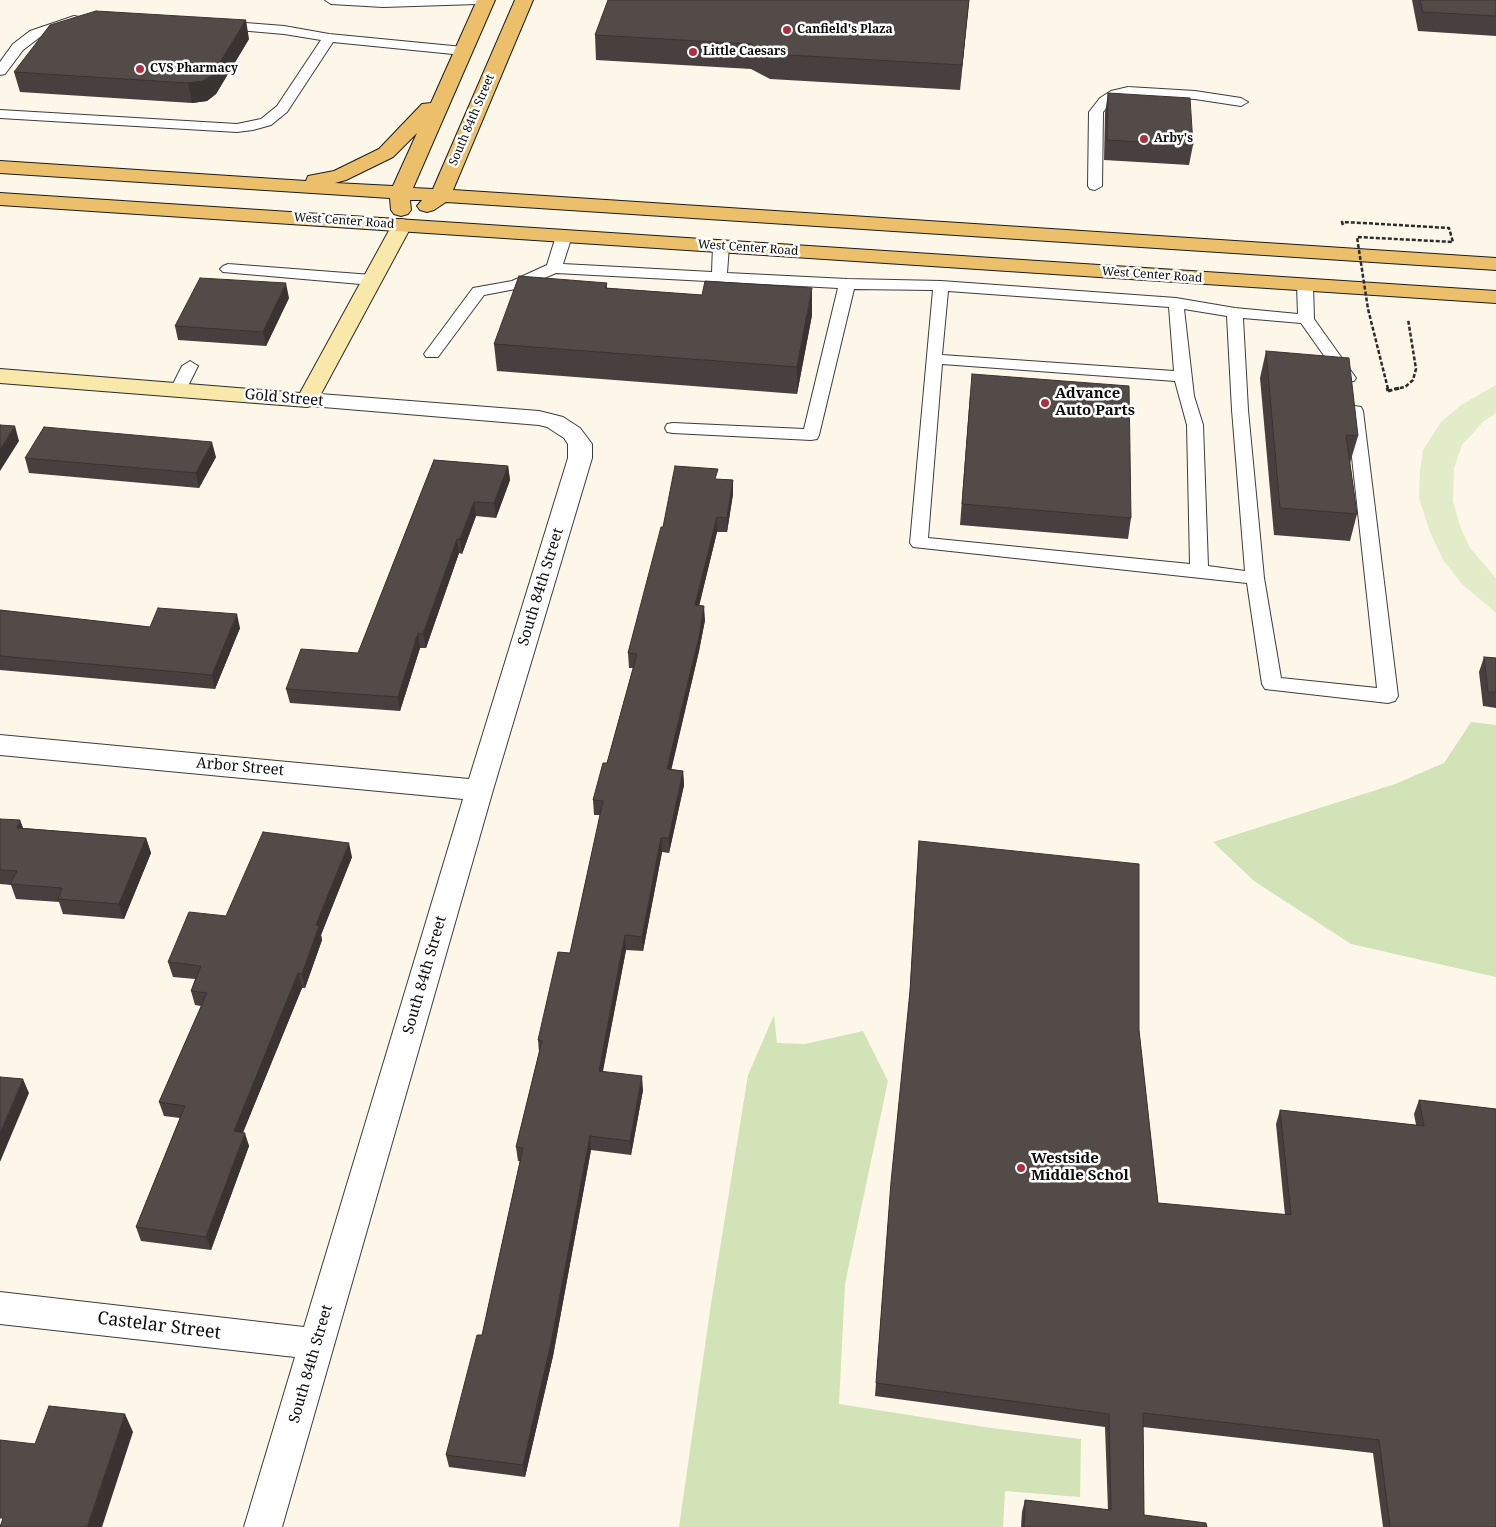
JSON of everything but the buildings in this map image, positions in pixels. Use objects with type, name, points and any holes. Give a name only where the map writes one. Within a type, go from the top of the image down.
[{"type":"main road","points":[[402,225],[400,194],[486,0]]},
{"type":"main road","name":"South 84th Street","points":[[440,197],[524,0]]},
{"type":"main road","points":[[247,184],[320,180],[339,176],[370,162],[398,144],[447,88]]},
{"type":"main road","points":[[0,167],[1496,264]]},
{"type":"main road","points":[[307,400],[402,225],[440,197]]},
{"type":"main road","name":"West Center Road","points":[[0,199],[1496,297]]},
{"type":"main road","name":"Gold Street","points":[[0,376],[307,400]]},
{"type":"street","name":"Gold Street","points":[[307,400],[539,418],[566,428]]},
{"type":"street","name":"South 84th Street","points":[[263,1527],[580,458],[580,444],[566,428]]},
{"type":"street","name":"Arbor Street","points":[[0,745],[480,790]]},
{"type":"street","name":"Castelar Street","points":[[0,1308],[317,1344]]},
{"type":"lane","points":[[330,0],[383,3],[477,0]]},
{"type":"lane","points":[[0,71],[18,47],[35,34],[56,25],[89,18]]},
{"type":"lane","points":[[204,24],[284,30],[329,38],[463,51]]},
{"type":"lane","points":[[0,114],[237,128],[253,126],[266,122],[282,109],[329,38]]},
{"type":"lane","points":[[1095,186],[1096,112],[1105,101],[1116,94],[1128,91],[1195,94],[1241,102]]},
{"type":"lane","points":[[554,268],[564,236]]},
{"type":"lane","points":[[718,277],[721,246]]},
{"type":"lane","points":[[432,354],[479,291],[516,285],[554,268],[846,284],[941,286],[1176,303],[1235,313],[1306,318]]},
{"type":"lane","points":[[228,269],[372,280]]},
{"type":"lane","points":[[672,428],[810,435],[846,284]]},
{"type":"lane","points":[[1235,313],[1240,410],[1255,578],[1272,684],[1388,696],[1352,384],[1306,318],[1304,285]]},
{"type":"lane","points":[[941,286],[919,543],[1255,578]]},
{"type":"lane","points":[[1176,303],[1182,378],[1195,425],[1199,571]]},
{"type":"lane","points":[[934,359],[1182,378]]},
{"type":"lane","points":[[178,390],[190,366]]},
{"type":"path","points":[[1363,223],[1449,228],[1453,242],[1357,237],[1368,309],[1388,391],[1405,387],[1413,380],[1416,369],[1404,291]]},
{"type":"green space","points":[[1496,385],[1496,413],[1484,421],[1462,445],[1454,468],[1453,501],[1460,526],[1470,548],[1496,578],[1496,613],[1462,584],[1443,560],[1430,532],[1419,498],[1423,450],[1441,422],[1461,405]]},
{"type":"green space","points":[[1471,722],[1496,725],[1496,977],[1351,944],[1254,881],[1213,842],[1395,784],[1444,763]]},
{"type":"green space","points":[[774,1015],[777,1043],[805,1044],[863,1031],[888,1081],[845,1284],[839,1404],[991,1428],[1081,1439],[1080,1497],[1005,1491],[1003,1527],[679,1527],[711,1304],[748,1075]]},
{"type":"place","name":"Canfield's Plaza","points":[[787,30]]},
{"type":"place","name":"Little Caesars","points":[[693,52]]},
{"type":"place","name":"CVS Pharmacy","points":[[140,69]]},
{"type":"place","name":"Arby's","points":[[1144,139]]},
{"type":"place","name":"Advance Auto Parts","points":[[1045,403]]},
{"type":"place","name":"Westside Middle Schol","points":[[1021,1168]]}]
